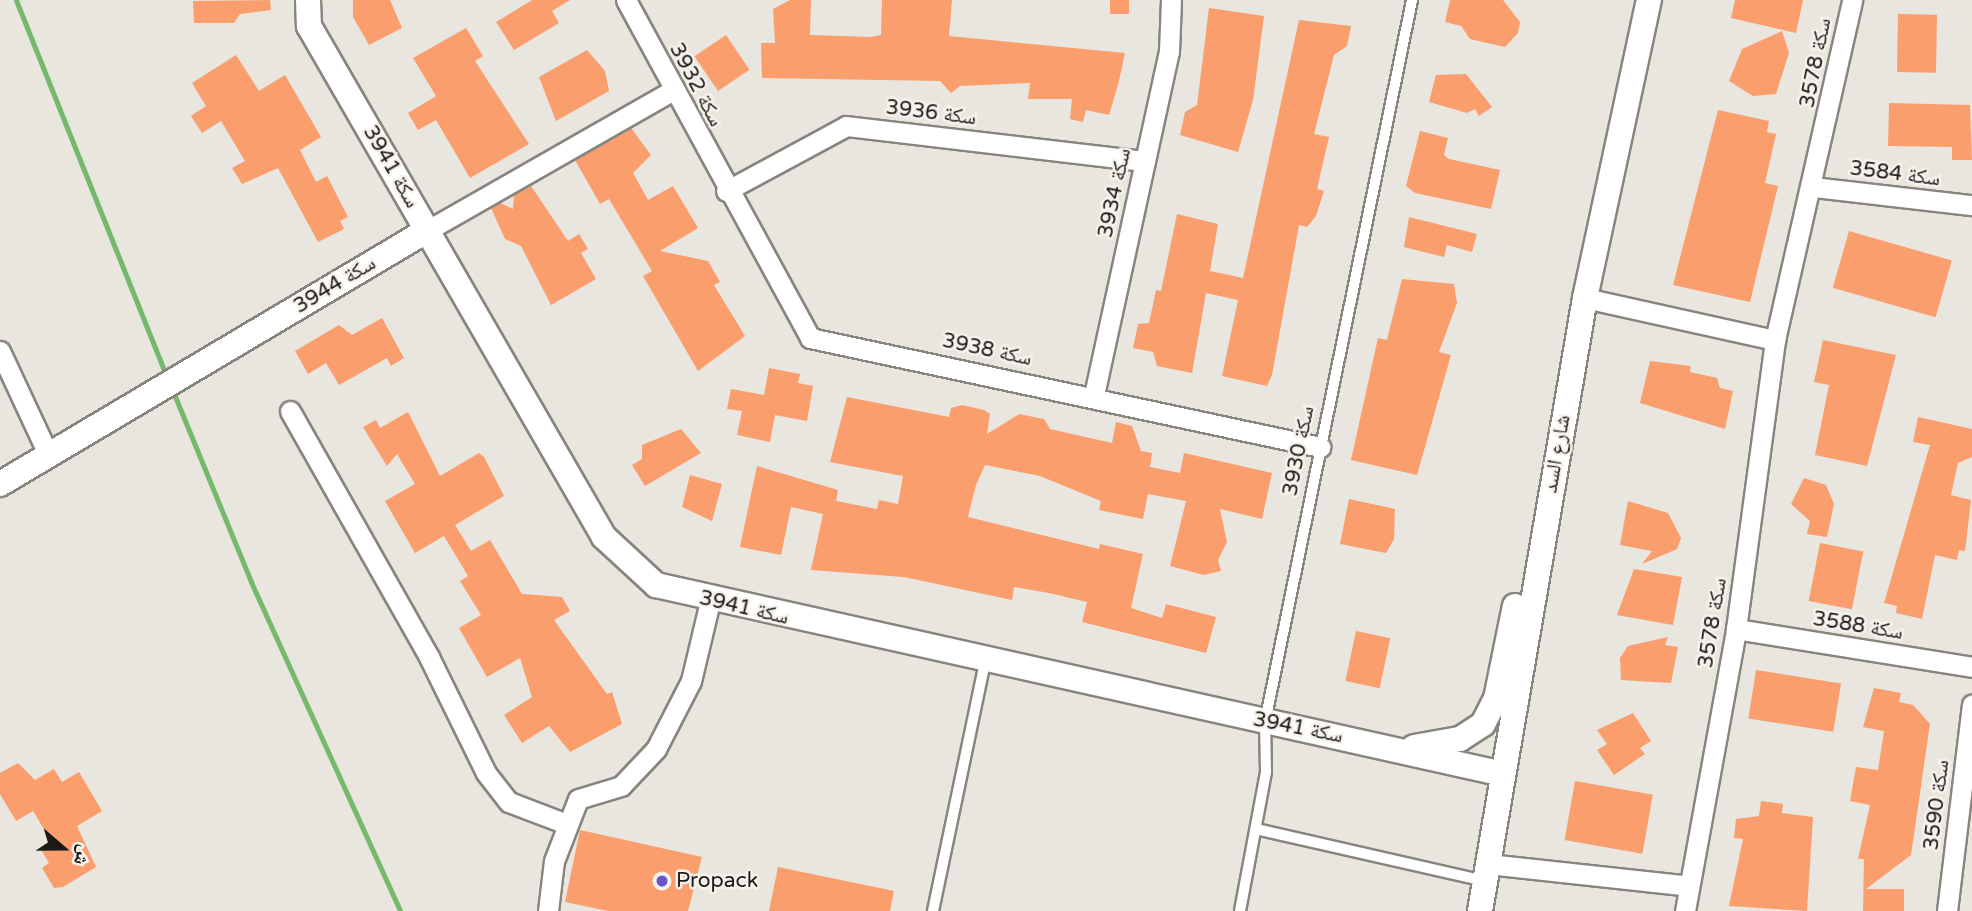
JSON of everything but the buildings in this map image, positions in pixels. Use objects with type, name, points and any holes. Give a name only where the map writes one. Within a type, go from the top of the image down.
[{"type":"street","name":"سكة 3941","points":[[308,0],[309,26],[604,537],[656,585],[710,601],[1265,722],[1394,747],[1503,774]]},
{"type":"street","name":"سكة 3932","points":[[626,0],[726,191]]},
{"type":"street","name":"سكة 3934","points":[[1094,396],[1169,52],[1171,0]]},
{"type":"street","name":"شارع السد","points":[[1480,911],[1585,298],[1649,0]]},
{"type":"street","name":"سكة 3578","points":[[1685,911],[1736,629],[1775,340],[1813,187],[1852,0]]},
{"type":"street","name":"سكة 3944","points":[[0,484],[428,230],[674,90]]},
{"type":"street","name":"سكة 3936","points":[[726,191],[846,126],[1145,161]]},
{"type":"street","name":"سكة 3584","points":[[1813,187],[1972,205]]},
{"type":"street","name":"سكة 3938","points":[[726,191],[810,338],[1094,396],[1320,447]]},
{"type":"street","points":[[1585,298],[1775,340]]},
{"type":"street","points":[[0,351],[48,454]]},
{"type":"street","points":[[290,411],[429,657],[486,773],[509,802],[567,824]]},
{"type":"street","points":[[1394,747],[1441,744],[1483,724],[1496,699],[1516,602],[1540,551]]},
{"type":"street","points":[[548,911],[554,861],[578,799],[621,786],[656,750],[691,681],[710,601]]},
{"type":"street","name":"سكة 3588","points":[[1736,629],[1972,667]]},
{"type":"street","name":"سكة 3590","points":[[1947,911],[1972,705]]},
{"type":"street","points":[[1486,873],[1689,886]]},
{"type":"lane","name":"سكة 3930","points":[[1240,911],[1256,829],[1265,722],[1412,0]]},
{"type":"lane","points":[[933,911],[985,662]]},
{"type":"lane","points":[[1256,829],[1486,873]]},
{"type":"waterway","points":[[16,0],[167,377]]},
{"type":"waterway","points":[[172,389],[251,582],[400,911]]},
{"type":"place","name":"Propack","points":[[662,881]]}]
